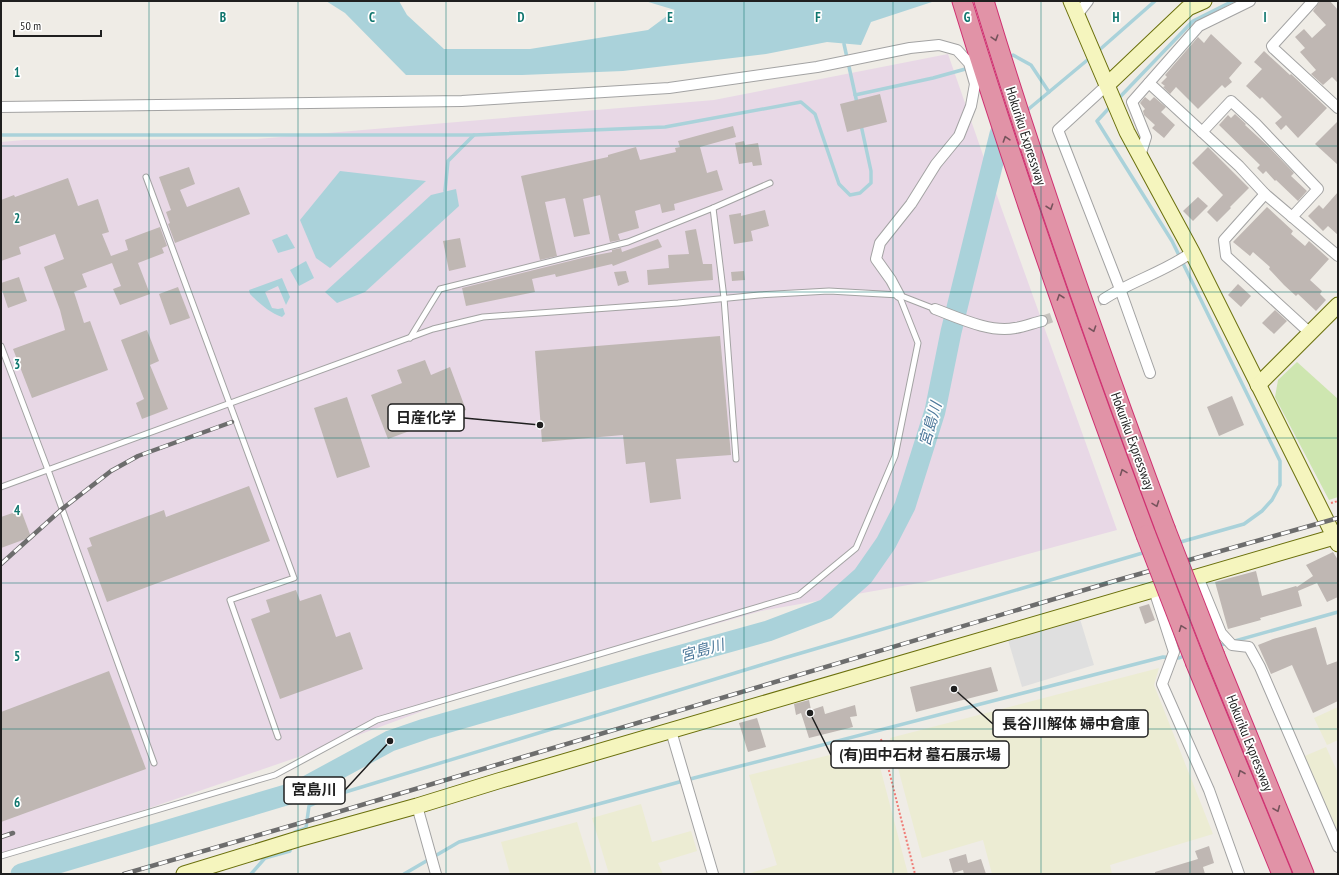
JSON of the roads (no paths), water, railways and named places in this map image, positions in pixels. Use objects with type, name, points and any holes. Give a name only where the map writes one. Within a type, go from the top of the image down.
[{"type":"highway","name":"Hokuriku Expressway","points":[[962,1],[1018,176],[1103,419],[1196,664],[1282,874]]},
{"type":"highway","name":"Hokuriku Expressway","points":[[984,1],[1033,156],[1117,399],[1215,656],[1304,874]]},
{"type":"street","points":[[189,873],[298,839],[417,806],[1198,577],[1336,541],[1192,252],[1127,132],[1073,6],[1088,1]]},
{"type":"street","points":[[1150,373],[1120,289],[1058,130],[1188,8],[1204,1]]},
{"type":"street","points":[[1140,156],[1146,137],[1132,102],[1199,26],[1250,1]]},
{"type":"street","points":[[1312,1],[1272,46],[1338,108]]},
{"type":"street","points":[[1,107],[462,101],[668,88],[817,67],[910,48],[939,45],[956,50],[969,63],[975,84],[971,106],[959,136],[936,164],[911,204],[880,243],[876,259],[891,280],[899,295]]},
{"type":"street","points":[[1149,83],[1238,166],[1265,194],[1338,256]]},
{"type":"street","points":[[1202,132],[1230,101],[1256,124],[1318,190],[1292,217]]},
{"type":"street","points":[[1265,194],[1224,240],[1226,256],[1310,333]]},
{"type":"street","points":[[1104,299],[1120,289],[1180,261],[1192,252]]},
{"type":"street","points":[[1258,386],[1338,305]]},
{"type":"street","points":[[935,309],[999,330],[1015,329],[1042,321]]},
{"type":"street","points":[[1198,577],[1221,634],[1232,645],[1249,647],[1260,667],[1338,847]]},
{"type":"street","points":[[1154,590],[1174,652],[1162,684],[1208,790],[1239,874]]},
{"type":"street","points":[[671,731],[713,874]]},
{"type":"street","points":[[417,806],[436,874]]},
{"type":"lane","points":[[146,177],[294,578],[230,600],[278,737]]},
{"type":"lane","points":[[410,338],[440,289],[628,242],[713,208],[770,183]]},
{"type":"lane","points":[[713,208],[724,298],[736,459]]},
{"type":"lane","points":[[1,487],[433,329],[483,317],[678,303],[759,294],[829,291],[899,295],[935,309]]},
{"type":"lane","points":[[1,856],[275,775],[377,720],[799,595],[856,548],[895,456],[918,343],[899,295]]},
{"type":"lane","points":[[1,346],[48,470],[154,763]]},
{"type":"water","points":[[326,1],[399,1],[407,15],[444,49],[530,49],[648,30],[675,10],[645,1],[935,1],[871,22],[861,45],[827,42],[766,54],[623,71],[522,75],[406,75],[345,13]]},
{"type":"water","points":[[340,171],[426,181],[330,268],[316,258],[300,220]]},
{"type":"water","points":[[456,189],[459,206],[365,292],[337,303],[325,292],[431,195]]},
{"type":"water","points":[[287,234],[295,248],[278,253],[272,240]]},
{"type":"water","points":[[306,261],[314,278],[299,286],[290,270]]},
{"type":"water","points":[[282,278],[290,297],[286,305],[278,286],[265,292],[272,308],[283,308],[285,314],[282,317],[273,313],[261,304],[250,294],[249,290]]},
{"type":"waterway","points":[[1097,52],[1155,1]]},
{"type":"waterway","points":[[1117,100],[1193,21],[1233,1]]},
{"type":"waterway","points":[[844,44],[857,103]]},
{"type":"waterway","points":[[1008,57],[1013,55],[1031,65],[1049,92]]},
{"type":"waterway","points":[[1025,112],[1091,57]]},
{"type":"waterway","points":[[855,95],[933,78],[969,68]]},
{"type":"waterway","points":[[1,135],[474,135],[665,127],[801,102],[815,114],[839,184],[850,195],[860,193],[871,183],[871,171],[861,125]]},
{"type":"waterway","points":[[1111,106],[1097,121],[1172,241],[1280,461],[1280,485],[1272,500],[1262,511],[1244,524],[1177,543]]},
{"type":"waterway","name":"宮島川","points":[[21,874],[296,792],[390,741],[425,729],[768,631],[826,609],[863,576],[886,543],[905,506],[935,411],[951,332],[1000,134]]},
{"type":"waterway","points":[[445,191],[448,161],[474,135]]},
{"type":"waterway","points":[[295,834],[295,832],[306,828],[309,806],[329,797],[784,658],[1146,552]]},
{"type":"waterway","points":[[1217,646],[1338,612]]},
{"type":"waterway","points":[[404,874],[459,842],[694,778],[1163,657],[1179,658],[1186,655]]},
{"type":"waterway","points":[[251,874],[265,858],[290,851],[291,846]]},
{"type":"tunnel","points":[[1042,321],[1104,299]]},
{"type":"railway","points":[[1,564],[62,509],[111,471],[138,456],[232,422]]},
{"type":"railway","points":[[124,874],[311,820],[1118,580],[1338,518]]},
{"type":"railway","points":[[1,837],[13,833]]},
{"type":"place","name":"日産化学","points":[[540,425]]},
{"type":"place","name":"長谷川解体 婦中倉庫","points":[[954,689]]},
{"type":"place","name":"(有)田中石材 墓石展示場","points":[[810,713]]},
{"type":"place","name":"宮島川","points":[[390,741]]}]
